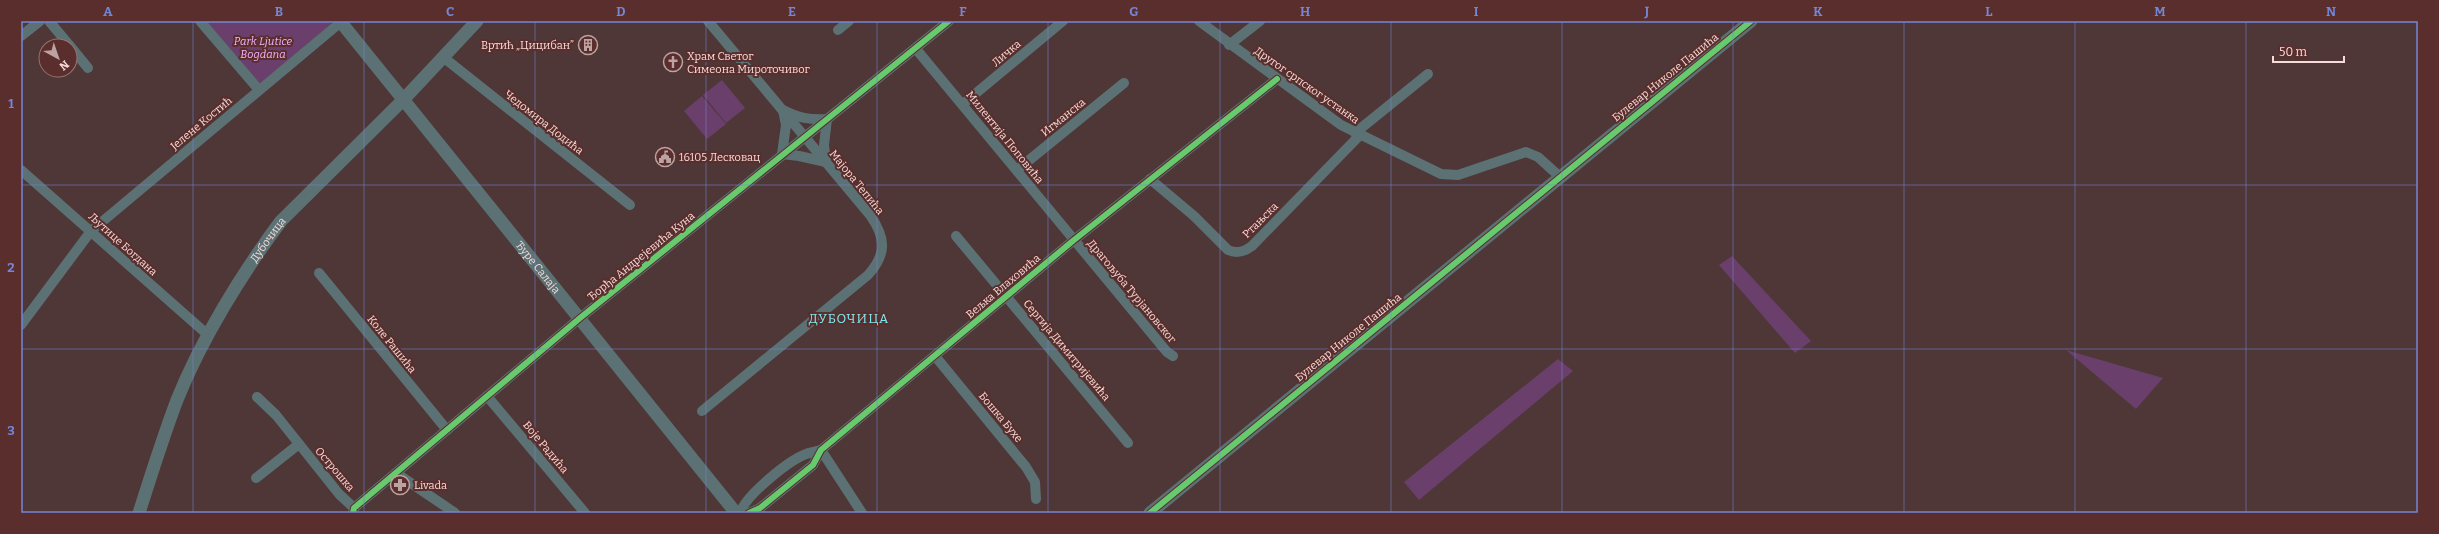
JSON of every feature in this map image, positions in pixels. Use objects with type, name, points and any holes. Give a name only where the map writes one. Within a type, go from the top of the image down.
[{"type":"street","points":[[21,36],[40,21]]},
{"type":"street","points":[[49,21],[63,38]]},
{"type":"street","points":[[200,21],[259,90]]},
{"type":"street","name":"Дубочица","points":[[139,513],[178,399],[208,335],[264,244],[281,221],[403,100],[477,21]]},
{"type":"street","name":"Мајора Тепића","points":[[702,411],[868,275],[879,260],[882,242],[878,226],[805,136],[708,21]]},
{"type":"street","points":[[838,30],[849,21]]},
{"type":"street","name":"Ђорђа Андрејевића Куна","points":[[353,510],[580,318],[949,21]]},
{"type":"street","name":"Личка","points":[[964,104],[1064,21]]},
{"type":"street","name":"Другог српског устанка","points":[[1199,21],[1229,45],[1324,113],[1358,134],[1446,176],[1465,173],[1526,152],[1538,157],[1559,176]]},
{"type":"street","points":[[1229,45],[1260,21]]},
{"type":"street","name":"Булевар Николе Пашића","points":[[1150,513],[1559,176],[1751,21]]},
{"type":"street","name":"Јелене Костић","points":[[22,320],[90,231],[340,22]]},
{"type":"street","name":"Ђуре Салаја","points":[[340,22],[736,513]]},
{"type":"street","name":"Милентија Поповића","points":[[916,49],[964,104],[1074,240]]},
{"type":"street","points":[[78,56],[88,68]]},
{"type":"street","name":"Чедомира Додића","points":[[443,57],[630,206]]},
{"type":"street","name":"Ртањска","points":[[1150,179],[1194,216],[1228,250],[1234,252],[1244,251],[1252,246],[1358,134],[1428,74]]},
{"type":"street","name":"Вељка Влаховића","points":[[749,513],[760,508],[813,465],[821,450],[1074,240],[1276,79]]},
{"type":"street","name":"Игманска","points":[[1017,170],[1124,83]]},
{"type":"street","points":[[783,110],[798,118],[810,120],[827,119],[824,145],[826,162],[782,154],[786,125],[783,110]]},
{"type":"street","name":"Љутице Богдана","points":[[21,170],[208,335]]},
{"type":"street","name":"Сергија Димитријевића","points":[[956,236],[1128,443]]},
{"type":"street","name":"Драгољуба Турјановског","points":[[1074,240],[1167,352],[1173,356]]},
{"type":"street","name":"Коле Рашића","points":[[319,273],[447,430]]},
{"type":"street","name":"Бошка Бухе","points":[[934,356],[1026,467],[1035,482],[1036,500]]},
{"type":"street","name":"Воје Радића","points":[[487,396],[585,513]]},
{"type":"street","name":"Острошка","points":[[257,397],[270,408],[353,510]]},
{"type":"street","name":"Острошка","points":[[256,478],[299,444]]},
{"type":"street","points":[[821,450],[862,513]]},
{"type":"street","name":"Вељка Влаховића","points":[[740,513],[743,505],[750,496],[787,466],[805,454],[821,450]]},
{"type":"street","points":[[396,473],[455,513]]},
{"type":"green space","name":"Park Ljutice Bogdana","points":[[206,21],[329,21],[331,24],[260,84]]},
{"type":"green space","points":[[722,80],[745,108],[726,123],[703,95]]},
{"type":"green space","points":[[702,96],[726,124],[707,139],[684,111]]},
{"type":"green space","points":[[1732,256],[1811,341],[1795,353],[1719,265]]},
{"type":"green space","points":[[2066,350],[2163,378],[2136,409]]},
{"type":"green space","points":[[1558,359],[1573,371],[1419,500],[1404,482]]},
{"type":"cycle path","points":[[353,513],[354,508],[580,318],[949,21]]},
{"type":"cycle path","points":[[1150,513],[1751,21]]},
{"type":"cycle path","points":[[749,513],[760,508],[813,465],[821,450],[1074,240],[1277,79]]},
{"type":"place","name":"Вртић „Цицибан”","points":[[588,45]]},
{"type":"place","name":"Храм Светог Симеона Мироточивог","points":[[673,62]]},
{"type":"place","name":"16105 Лесковац","points":[[665,157]]},
{"type":"place","name":"Livada","points":[[400,485]]},
{"type":"district","name":"ДУБОЧИЦА","points":[[849,318]]}]
